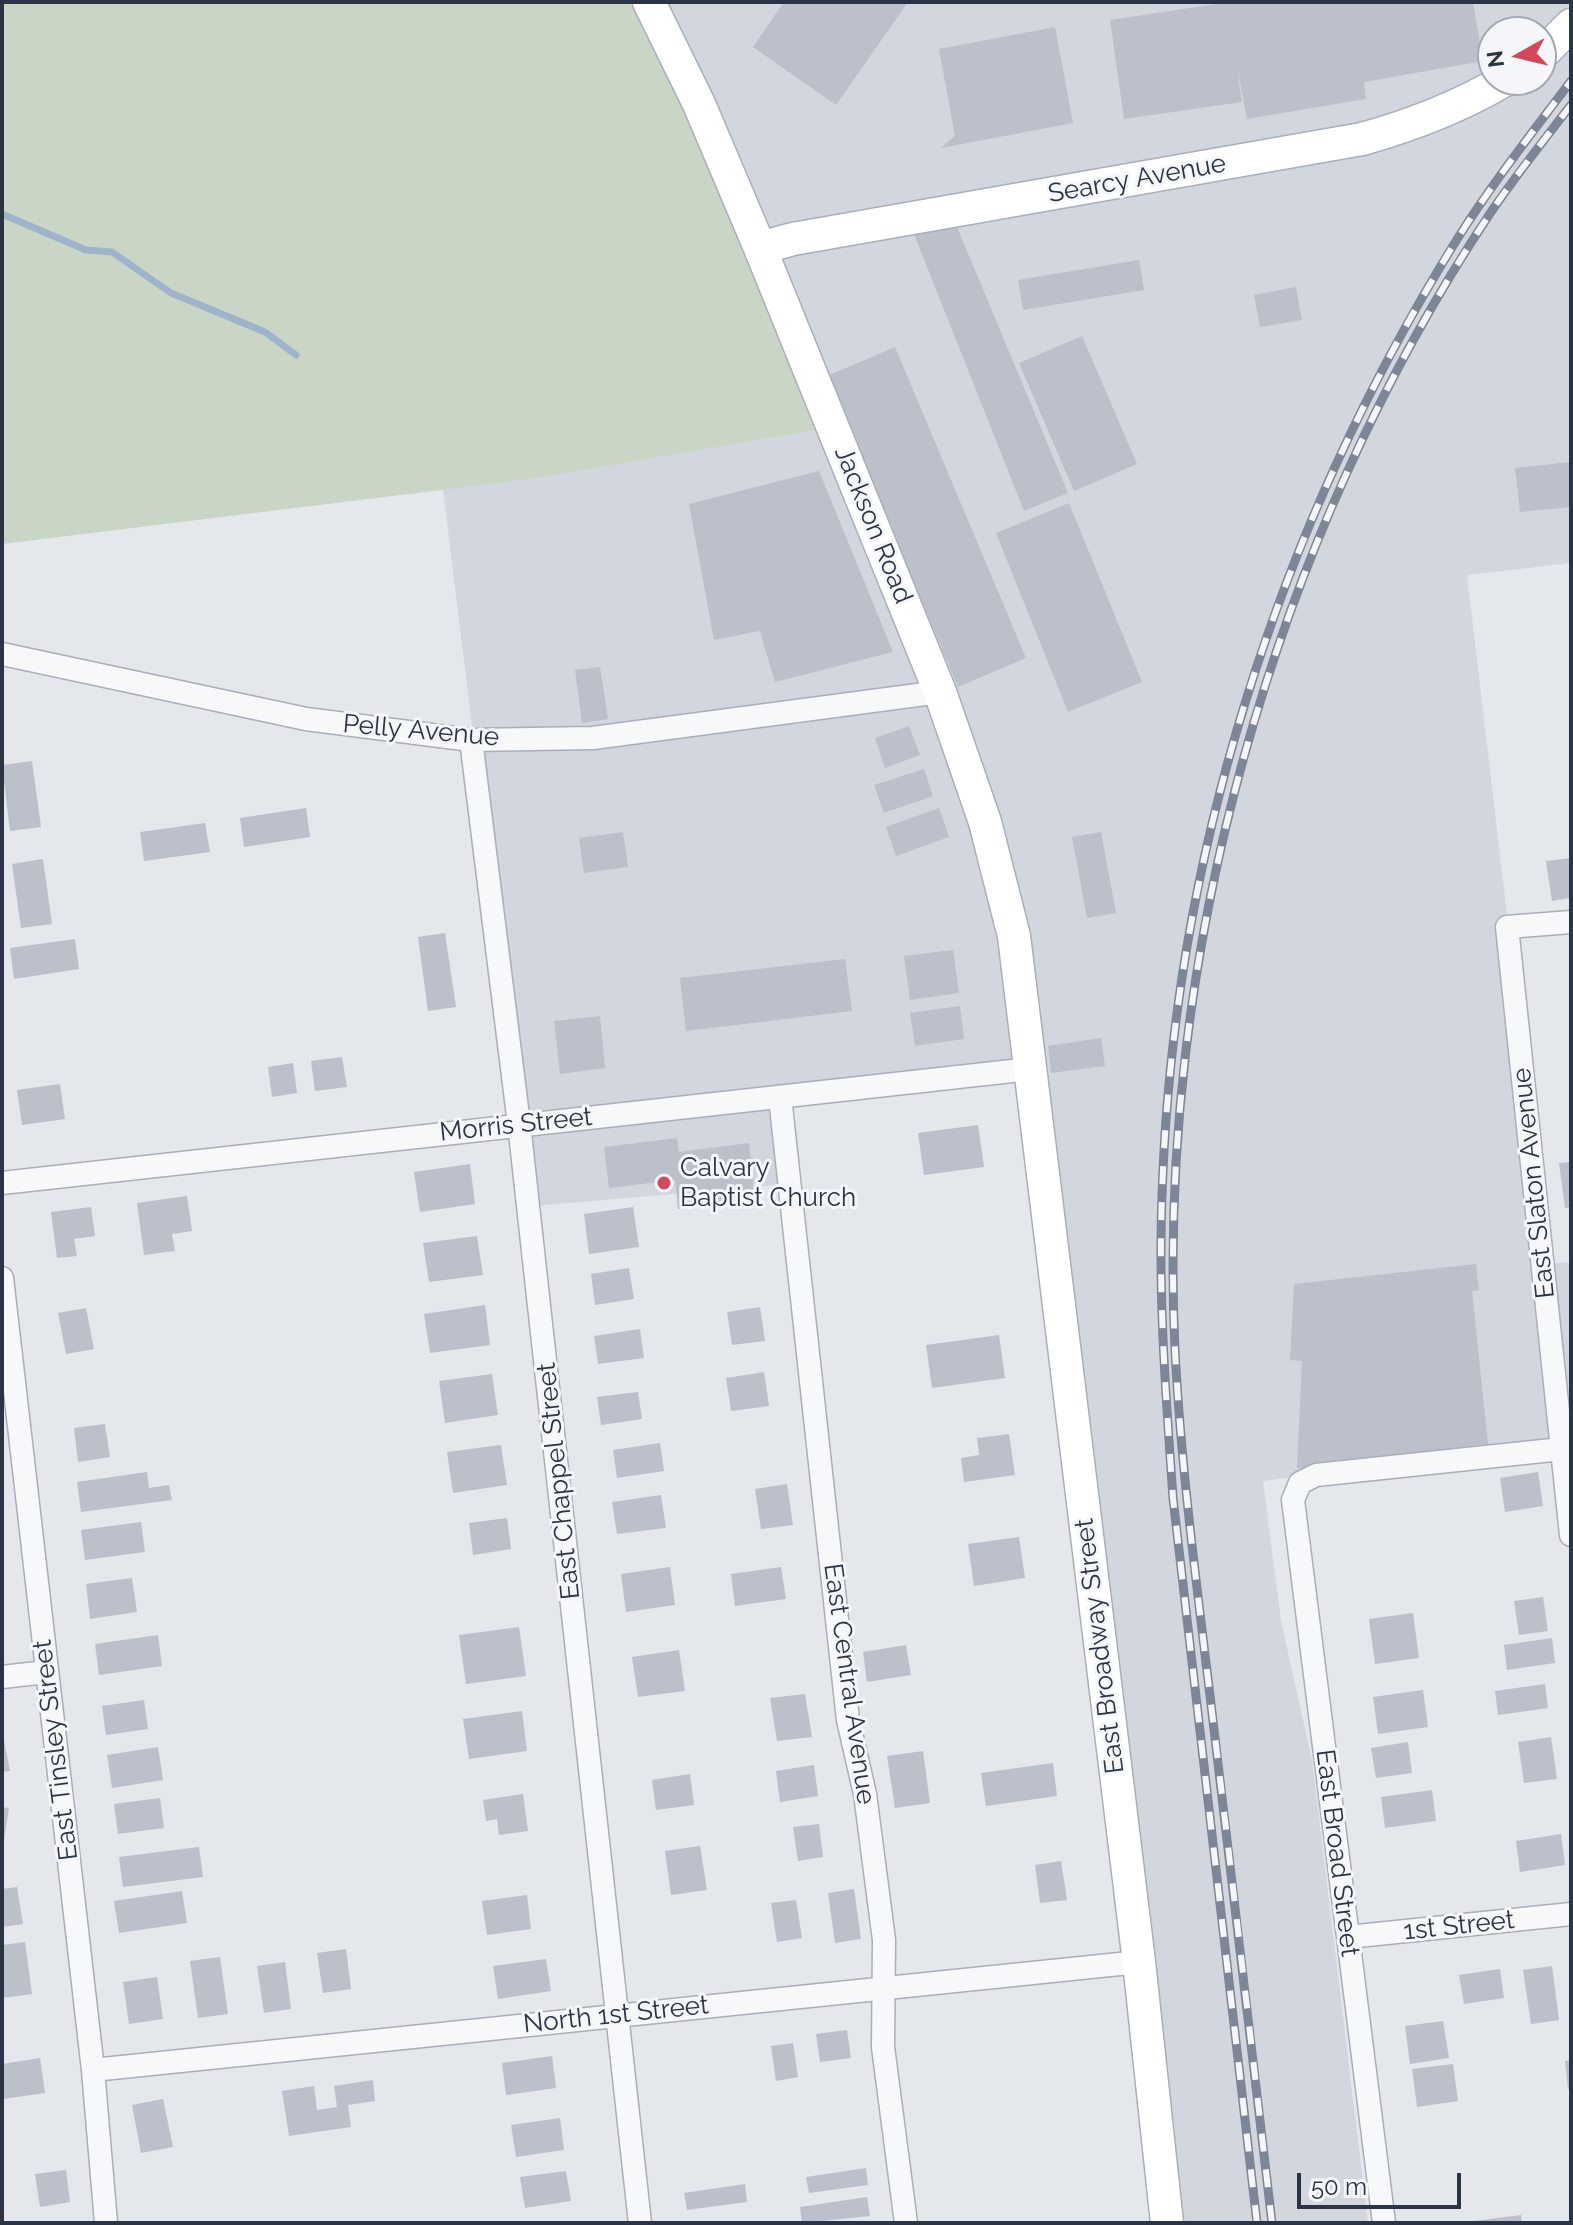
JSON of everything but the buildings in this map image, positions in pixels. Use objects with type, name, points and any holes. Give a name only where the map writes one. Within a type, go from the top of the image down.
[{"type":"main road","name":"Jackson Road","points":[[649,2],[699,104],[760,248],[940,692],[985,822],[1014,936],[1030,1069]]},
{"type":"main road","name":"Searcy Avenue","points":[[760,248],[793,239],[1362,139],[1413,125],[1478,96]]},
{"type":"main road","name":"East Broadway Street","points":[[1030,1069],[1139,1962],[1167,2223]]},
{"type":"street","name":"Pelly Avenue","points":[[2,654],[306,719],[471,740],[593,738],[940,692]]},
{"type":"street","name":"East Chappel Street","points":[[471,740],[519,1124],[640,2223]]},
{"type":"street","name":"East Slaton Avenue","points":[[1571,922],[1507,927],[1566,1448],[1571,1535]]},
{"type":"street","name":"Morris Street","points":[[2,1183],[1030,1069]]},
{"type":"street","name":"East Central Avenue","points":[[780,1097],[848,1720],[865,1794],[884,1940],[883,2047],[906,2223]]},
{"type":"street","name":"East Tinsley Street","points":[[2,1278],[93,2070],[106,2223]]},
{"type":"street","name":"East Broad Street","points":[[1384,2223],[1293,1500],[1300,1483],[1316,1475],[1566,1448]]},
{"type":"street","points":[[2,1677],[46,1672]]},
{"type":"street","name":"1st Street","points":[[1348,1937],[1571,1914]]},
{"type":"street","name":"North 1st Street","points":[[93,2070],[1139,1962]]},
{"type":"shaded area","points":[[642,2],[1571,2],[1571,563],[1467,575],[1548,1264],[1571,1262],[1571,1443],[1263,1481],[1281,1621],[1312,1760],[1368,2223],[1170,2223],[1036,1072],[783,1102],[789,1184],[535,1206],[521,1127],[443,489],[539,478],[823,429]]},
{"type":"green space","points":[[2,2],[642,2],[823,429],[539,478],[2,544]]},
{"type":"waterway","points":[[2,214],[86,250],[112,252],[171,293],[265,332],[296,355]]},
{"type":"railway","points":[[1257,2223],[1173,1498],[1165,1384],[1162,1195],[1170,1069],[1188,944],[1213,820],[1246,699],[1288,580],[1337,464],[1393,351],[1456,241],[1497,179],[1571,81]]},
{"type":"railway","points":[[1272,2223],[1195,1572],[1178,1394],[1174,1202],[1186,1052],[1209,903],[1244,756],[1290,612],[1347,472],[1414,339],[1491,212],[1571,105]]},
{"type":"place","name":"Calvary Baptist Church","points":[[664,1183]]}]
